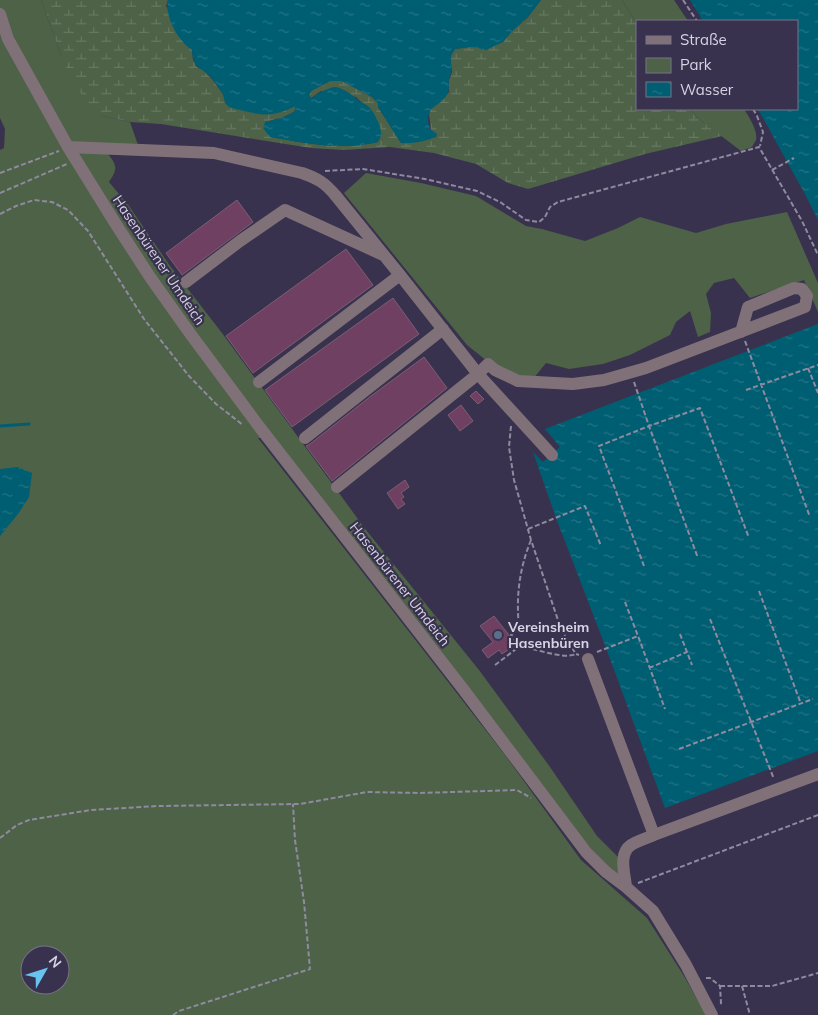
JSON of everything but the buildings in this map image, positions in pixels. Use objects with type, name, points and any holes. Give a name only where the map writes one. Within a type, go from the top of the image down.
[{"type":"street","name":"Hasenbürener Umdeich","points":[[0,14],[8,39],[68,147],[150,277],[189,332],[258,425],[463,689],[586,852],[606,872],[652,911],[715,1012]]},
{"type":"street","points":[[68,147],[214,153],[302,173],[325,184],[478,374],[552,455]]},
{"type":"street","points":[[186,282],[285,210],[384,255]]},
{"type":"street","points":[[259,382],[400,275]]},
{"type":"street","points":[[337,487],[488,364],[518,381],[573,384],[604,380],[646,368],[741,332],[804,308],[806,296],[802,289],[794,288],[748,308],[741,332]]},
{"type":"street","points":[[305,438],[443,329]]},
{"type":"street","points":[[582,657],[654,836]]},
{"type":"street","points":[[626,887],[623,861],[625,852],[631,845],[818,774]]},
{"type":"path","points":[[683,0],[695,20]]},
{"type":"path","points":[[753,110],[763,132],[760,147],[802,221],[818,255]]},
{"type":"path","points":[[0,173],[68,147]]},
{"type":"path","points":[[311,176],[321,171],[363,169],[425,179],[477,191],[500,202],[526,220],[538,222],[545,217],[550,207],[558,202],[760,147]]},
{"type":"path","points":[[772,170],[794,158]]},
{"type":"path","points":[[0,193],[76,160]]},
{"type":"path","points":[[0,214],[34,200],[52,202],[68,210],[88,231],[144,319],[189,376],[216,404],[242,425],[258,425]]},
{"type":"path","points":[[748,351],[810,517]]},
{"type":"path","points":[[746,390],[818,365]]},
{"type":"path","points":[[808,368],[818,393]]},
{"type":"path","points":[[638,392],[698,558]]},
{"type":"path","points":[[644,566],[599,446],[700,408],[749,538]]},
{"type":"path","points":[[519,418],[511,426],[509,447],[514,480],[531,540],[562,629],[582,657]]},
{"type":"path","points":[[528,529],[585,506],[601,546]]},
{"type":"path","points":[[531,540],[524,556],[520,573],[517,606],[519,628],[511,635],[520,646],[556,654],[582,657]]},
{"type":"path","points":[[759,591],[801,704]]},
{"type":"path","points":[[625,602],[665,710]]},
{"type":"path","points":[[710,619],[770,768]]},
{"type":"path","points":[[680,634],[692,665]]},
{"type":"path","points":[[606,648],[638,636]]},
{"type":"path","points":[[495,665],[520,646]]},
{"type":"path","points":[[649,668],[686,652]]},
{"type":"path","points":[[679,749],[813,699]]},
{"type":"path","points":[[0,838],[17,825],[29,820],[91,810],[158,806],[300,804],[368,792],[420,793],[517,790],[531,798]]},
{"type":"path","points":[[173,1015],[179,1011],[310,970],[304,902],[295,840],[293,804]]},
{"type":"path","points":[[626,887],[818,815]]},
{"type":"path","points":[[691,976],[710,978],[720,986],[772,986],[818,973]]},
{"type":"path","points":[[742,985],[750,1015]]},
{"type":"path","points":[[715,1012],[721,1003],[720,986]]},
{"type":"green space","points":[[0,0],[41,0],[61,55],[102,116],[130,122],[138,145],[108,154],[115,165],[114,174],[109,182],[129,206],[170,266],[222,333],[366,530],[479,670],[550,767],[597,836],[618,857],[623,879],[610,869],[571,827],[502,731],[275,438],[258,438],[505,755],[581,860],[647,918],[706,1015],[0,1015],[0,150],[4,148],[5,129],[0,118]]},
{"type":"green space","points":[[41,0],[168,0],[166,6],[192,50],[193,60],[197,67],[212,79],[223,94],[226,104],[296,105],[294,112],[265,122],[270,137],[310,144],[338,146],[365,145],[378,142],[361,102],[356,97],[321,91],[311,98],[309,95],[311,91],[330,81],[342,81],[372,97],[378,103],[378,107],[401,143],[431,129],[429,114],[431,109],[449,92],[449,80],[452,72],[450,56],[455,49],[503,42],[528,17],[541,0],[622,0],[636,22],[636,110],[691,110],[699,119],[722,136],[645,154],[528,189],[508,183],[476,164],[434,153],[390,147],[344,150],[311,148],[161,124],[130,122],[102,116],[88,103],[72,81]]},
{"type":"green space","points":[[622,0],[674,0],[687,20],[636,20],[636,22]]},
{"type":"green space","points":[[691,110],[745,110],[751,120],[756,140],[752,147],[741,151],[699,119]]},
{"type":"green space","points":[[366,173],[476,196],[526,226],[585,241],[640,217],[696,233],[726,224],[787,212],[818,283],[818,312],[804,280],[750,298],[734,278],[714,283],[706,294],[711,313],[710,332],[698,337],[690,311],[676,322],[670,335],[630,355],[603,364],[569,369],[546,363],[533,379],[510,374],[491,364],[467,345],[344,193]]},
{"type":"water","points":[[168,0],[541,0],[528,17],[503,42],[486,50],[472,47],[455,49],[451,59],[449,91],[442,101],[431,110],[429,115],[430,129],[437,134],[436,137],[419,142],[401,143],[378,107],[378,103],[372,97],[342,81],[330,81],[311,91],[309,95],[311,98],[330,88],[342,89],[368,106],[377,120],[381,132],[378,142],[365,145],[338,146],[310,144],[270,137],[263,128],[265,122],[294,112],[296,106],[275,114],[262,114],[232,108],[227,105],[217,85],[196,64],[192,50],[182,41],[170,21],[167,6]]},
{"type":"water","points":[[690,0],[818,0],[818,220],[759,110],[798,110],[798,20],[702,20]]},
{"type":"water","points":[[818,324],[818,751],[665,808],[533,452],[543,462],[560,447],[545,429]]},
{"type":"water","points":[[18,467],[32,473],[29,497],[0,536],[0,469]]},
{"type":"waterway","points":[[0,426],[29,424]]},
{"type":"place","name":"Vereinsheim Hasenbüren","points":[[498,635]]}]
